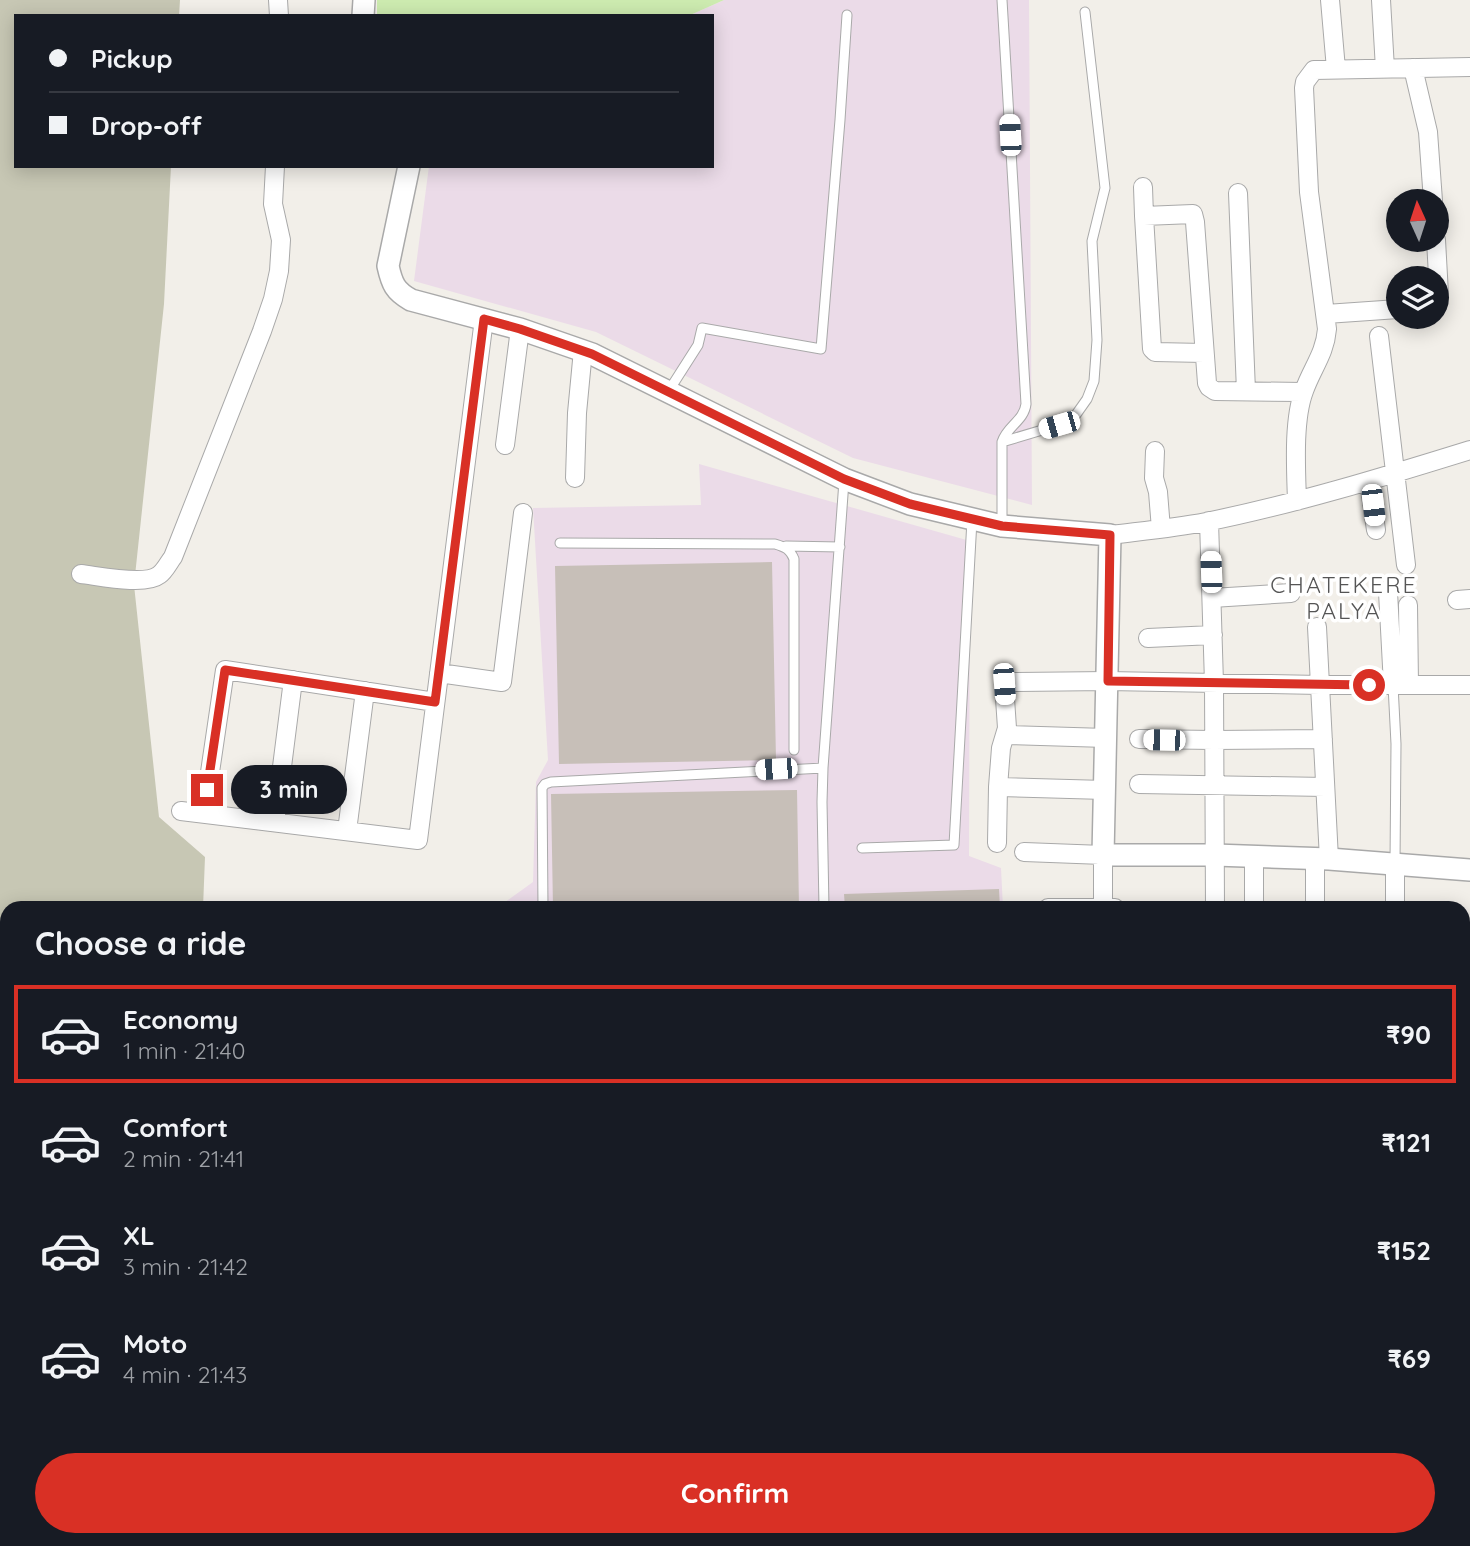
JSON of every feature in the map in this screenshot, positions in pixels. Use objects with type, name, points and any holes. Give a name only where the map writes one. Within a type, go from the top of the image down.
[{"type":"street","points":[[1330,0],[1336,69]]},
{"type":"street","points":[[1381,0],[1385,69]]},
{"type":"street","points":[[1413,68],[1428,132],[1432,189]]},
{"type":"street","points":[[1297,500],[1297,438],[1303,392],[1326,340],[1326,314],[1309,192],[1305,82],[1314,70],[1470,68]]},
{"type":"street","points":[[81,574],[142,580],[159,576],[173,557],[273,299],[279,271],[281,240],[273,204],[275,168]]},
{"type":"street","points":[[409,168],[388,266],[391,281],[399,293],[411,300],[520,329],[583,350],[844,479],[910,504],[1002,526],[1110,535],[1209,521],[1369,481],[1470,450]]},
{"type":"street","points":[[1143,187],[1152,349],[1155,352],[1205,353]]},
{"type":"street","points":[[1238,193],[1246,391]]},
{"type":"street","points":[[1144,216],[1192,214],[1195,222],[1209,387],[1215,391],[1303,392]]},
{"type":"street","points":[[1326,314],[1386,310]]},
{"type":"street","points":[[181,811],[418,840],[484,319]]},
{"type":"street","points":[[505,444],[520,329]]},
{"type":"street","points":[[1379,336],[1406,565]]},
{"type":"street","points":[[575,478],[576,420],[583,350]]},
{"type":"street","points":[[1156,452],[1154,478],[1161,529]]},
{"type":"street","points":[[1369,481],[1376,530]]},
{"type":"street","points":[[439,673],[502,682],[523,513]]},
{"type":"street","points":[[1209,521],[1214,683],[1215,901]]},
{"type":"street","points":[[1106,901],[1103,855],[1110,535]]},
{"type":"street","points":[[1388,592],[1401,685]]},
{"type":"street","points":[[1212,598],[1291,593]]},
{"type":"street","points":[[1401,685],[1408,605]]},
{"type":"street","points":[[1316,901],[1322,859],[1325,787],[1317,627]]},
{"type":"street","points":[[1148,638],[1213,635]]},
{"type":"street","points":[[204,813],[225,670],[435,702]]},
{"type":"street","points":[[275,822],[293,680]]},
{"type":"street","points":[[997,843],[1001,748],[1007,728],[1006,682],[1470,685]]},
{"type":"street","points":[[347,831],[365,691]]},
{"type":"street","points":[[1006,735],[1106,738]]},
{"type":"street","points":[[1139,739],[1323,739]]},
{"type":"street","points":[[1139,784],[1325,787]]},
{"type":"street","points":[[998,786],[1105,790]]},
{"type":"street","points":[[1024,852],[1322,859],[1470,870]]},
{"type":"street","points":[[1254,857],[1254,901]]},
{"type":"street","points":[[1395,864],[1395,901]]},
{"type":"lane","points":[[1002,0],[1026,404],[1022,417],[1007,431],[1002,442],[1002,526]]},
{"type":"lane","points":[[1002,442],[1059,425],[1074,416],[1087,399],[1094,381],[1097,340],[1092,241],[1105,188],[1085,12]]},
{"type":"lane","points":[[668,392],[698,345],[702,328],[821,349],[847,15]]},
{"type":"lane","points":[[824,901],[822,802],[844,479]]},
{"type":"lane","points":[[862,848],[954,845],[972,518]]},
{"type":"lane","points":[[560,544],[775,544],[840,547]]},
{"type":"lane","points":[[784,546],[791,551],[794,559],[794,750]]},
{"type":"lane","points":[[1395,864],[1396,744],[1401,685]]},
{"type":"lane","points":[[543,901],[541,788],[545,784],[824,768]]},
{"type":"shaded area","points":[[0,0],[180,0],[179,14],[14,14],[14,168],[171,168],[164,304],[134,585],[159,817],[205,857],[203,901],[0,901]]},
{"type":"shaded area","points":[[724,0],[1029,0],[1032,505],[853,458],[596,332],[414,281],[429,168],[714,168],[714,14],[692,14]]},
{"type":"shaded area","points":[[699,464],[970,541],[969,856],[1001,868],[1003,901],[507,901],[533,882],[536,782],[548,760],[533,508],[701,505]]},
{"type":"green space","points":[[377,0],[724,0],[692,14],[377,14]]},
{"type":"building","points":[[772,562],[776,760],[559,764],[555,566]]},
{"type":"building","points":[[797,790],[799,901],[553,901],[551,794]]},
{"type":"building","points":[[999,889],[1000,901],[844,901],[844,894]]},
{"type":"district","name":"CHATEKERE PALYA","points":[[1344,598]]},
{"type":"route","points":[[207,790],[225,670],[435,702],[484,319],[592,354],[844,479],[910,504],[1002,526],[1110,535],[1108,681],[1369,685]]}]
